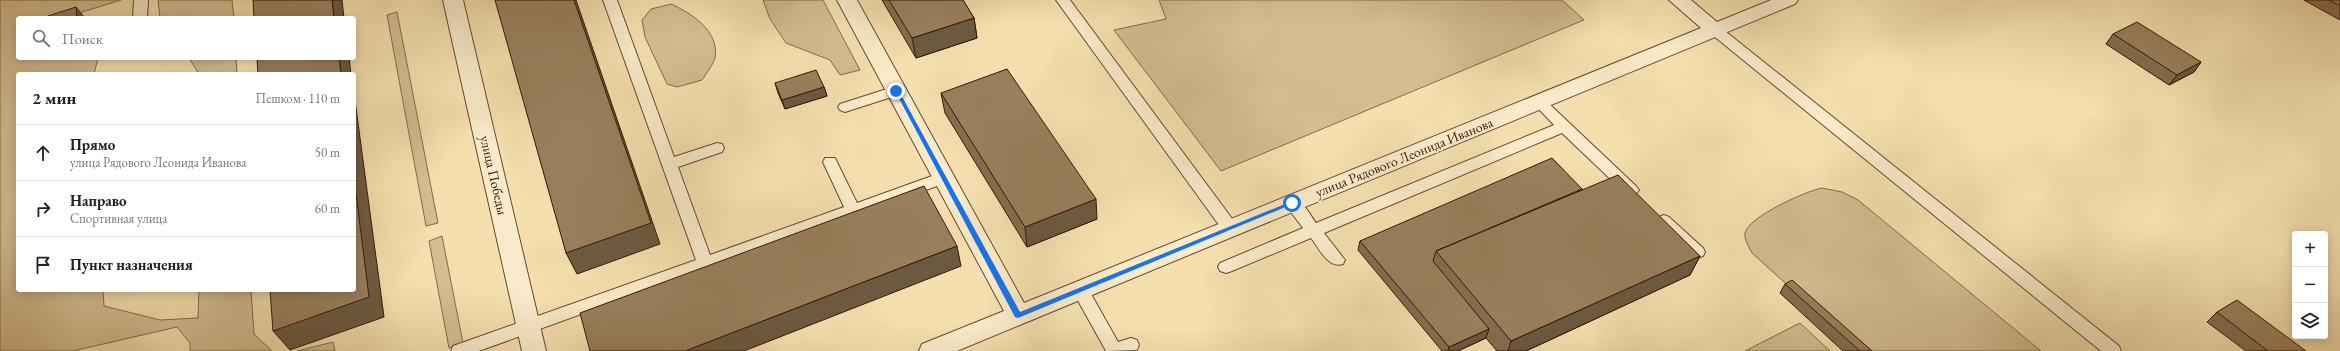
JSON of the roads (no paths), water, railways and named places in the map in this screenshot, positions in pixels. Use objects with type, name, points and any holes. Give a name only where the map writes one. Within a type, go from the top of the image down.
[{"type":"street","name":"улица Победы","points":[[454,0],[534,351]]},
{"type":"street","points":[[847,0],[1018,315]]},
{"type":"street","points":[[1679,0],[1715,30]]},
{"type":"street","name":"улица Рядового Леонида Иванова","points":[[931,351],[1788,0]]},
{"type":"lane","points":[[140,16],[141,0]]},
{"type":"lane","points":[[610,0],[705,264]]},
{"type":"lane","points":[[1063,0],[1230,228]]},
{"type":"lane","points":[[1715,30],[2113,351]]},
{"type":"lane","points":[[845,107],[896,91]]},
{"type":"lane","points":[[1539,102],[1639,197]]},
{"type":"lane","points":[[1226,267],[1564,126]]},
{"type":"lane","points":[[670,164],[717,148]]},
{"type":"lane","points":[[830,162],[853,210]]},
{"type":"lane","points":[[459,351],[943,178]]},
{"type":"lane","points":[[1292,203],[1337,260]]},
{"type":"lane","points":[[1650,208],[1697,252]]},
{"type":"lane","points":[[1080,290],[1114,350],[1131,345]]}]
